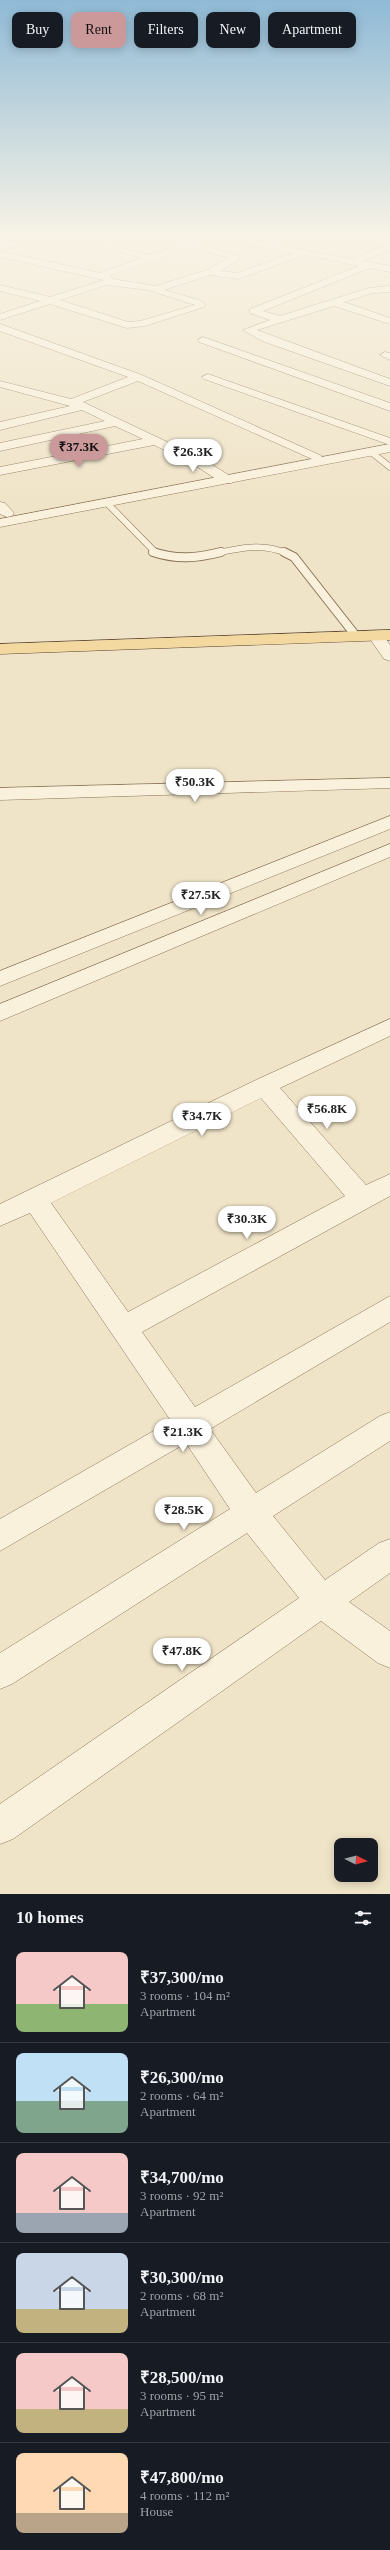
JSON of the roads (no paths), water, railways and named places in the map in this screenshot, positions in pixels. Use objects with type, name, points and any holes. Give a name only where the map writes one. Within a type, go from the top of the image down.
[{"type":"main road","points":[[0,649],[383,635]]},
{"type":"street","points":[[260,325],[250,329],[249,332],[390,383]]},
{"type":"street","points":[[0,327],[138,377],[316,456]]},
{"type":"street","points":[[203,340],[390,407]]},
{"type":"street","points":[[71,403],[138,377]]},
{"type":"street","points":[[208,377],[390,444]]},
{"type":"street","points":[[0,384],[83,406],[118,422],[223,477]]},
{"type":"street","points":[[0,394],[20,389]]},
{"type":"street","points":[[0,426],[83,406]]},
{"type":"street","points":[[0,447],[118,422]]},
{"type":"street","points":[[0,471],[154,441]]},
{"type":"street","points":[[2,514],[371,452],[390,444]]},
{"type":"street","points":[[2,514],[107,503],[316,456],[390,444]]},
{"type":"street","points":[[383,635],[390,656]]},
{"type":"street","points":[[0,794],[390,783]]},
{"type":"street","points":[[0,980],[390,822]]},
{"type":"street","points":[[0,1013],[390,850]]},
{"type":"street","points":[[0,1216],[264,1086],[390,1027]]},
{"type":"street","points":[[264,1086],[363,1199]]},
{"type":"street","points":[[122,1329],[390,1184]]},
{"type":"street","points":[[34,1199],[122,1329],[252,1514],[322,1602],[390,1651]]},
{"type":"street","points":[[0,1536],[390,1308]]},
{"type":"street","points":[[0,1672],[252,1514],[390,1425]]},
{"type":"street","points":[[0,1826],[390,1554]]},
{"type":"lane","points":[[371,452],[390,467]]},
{"type":"lane","points":[[107,503],[152,552],[161,556],[192,557],[252,546],[269,546],[283,550],[294,557],[356,636]]}]
